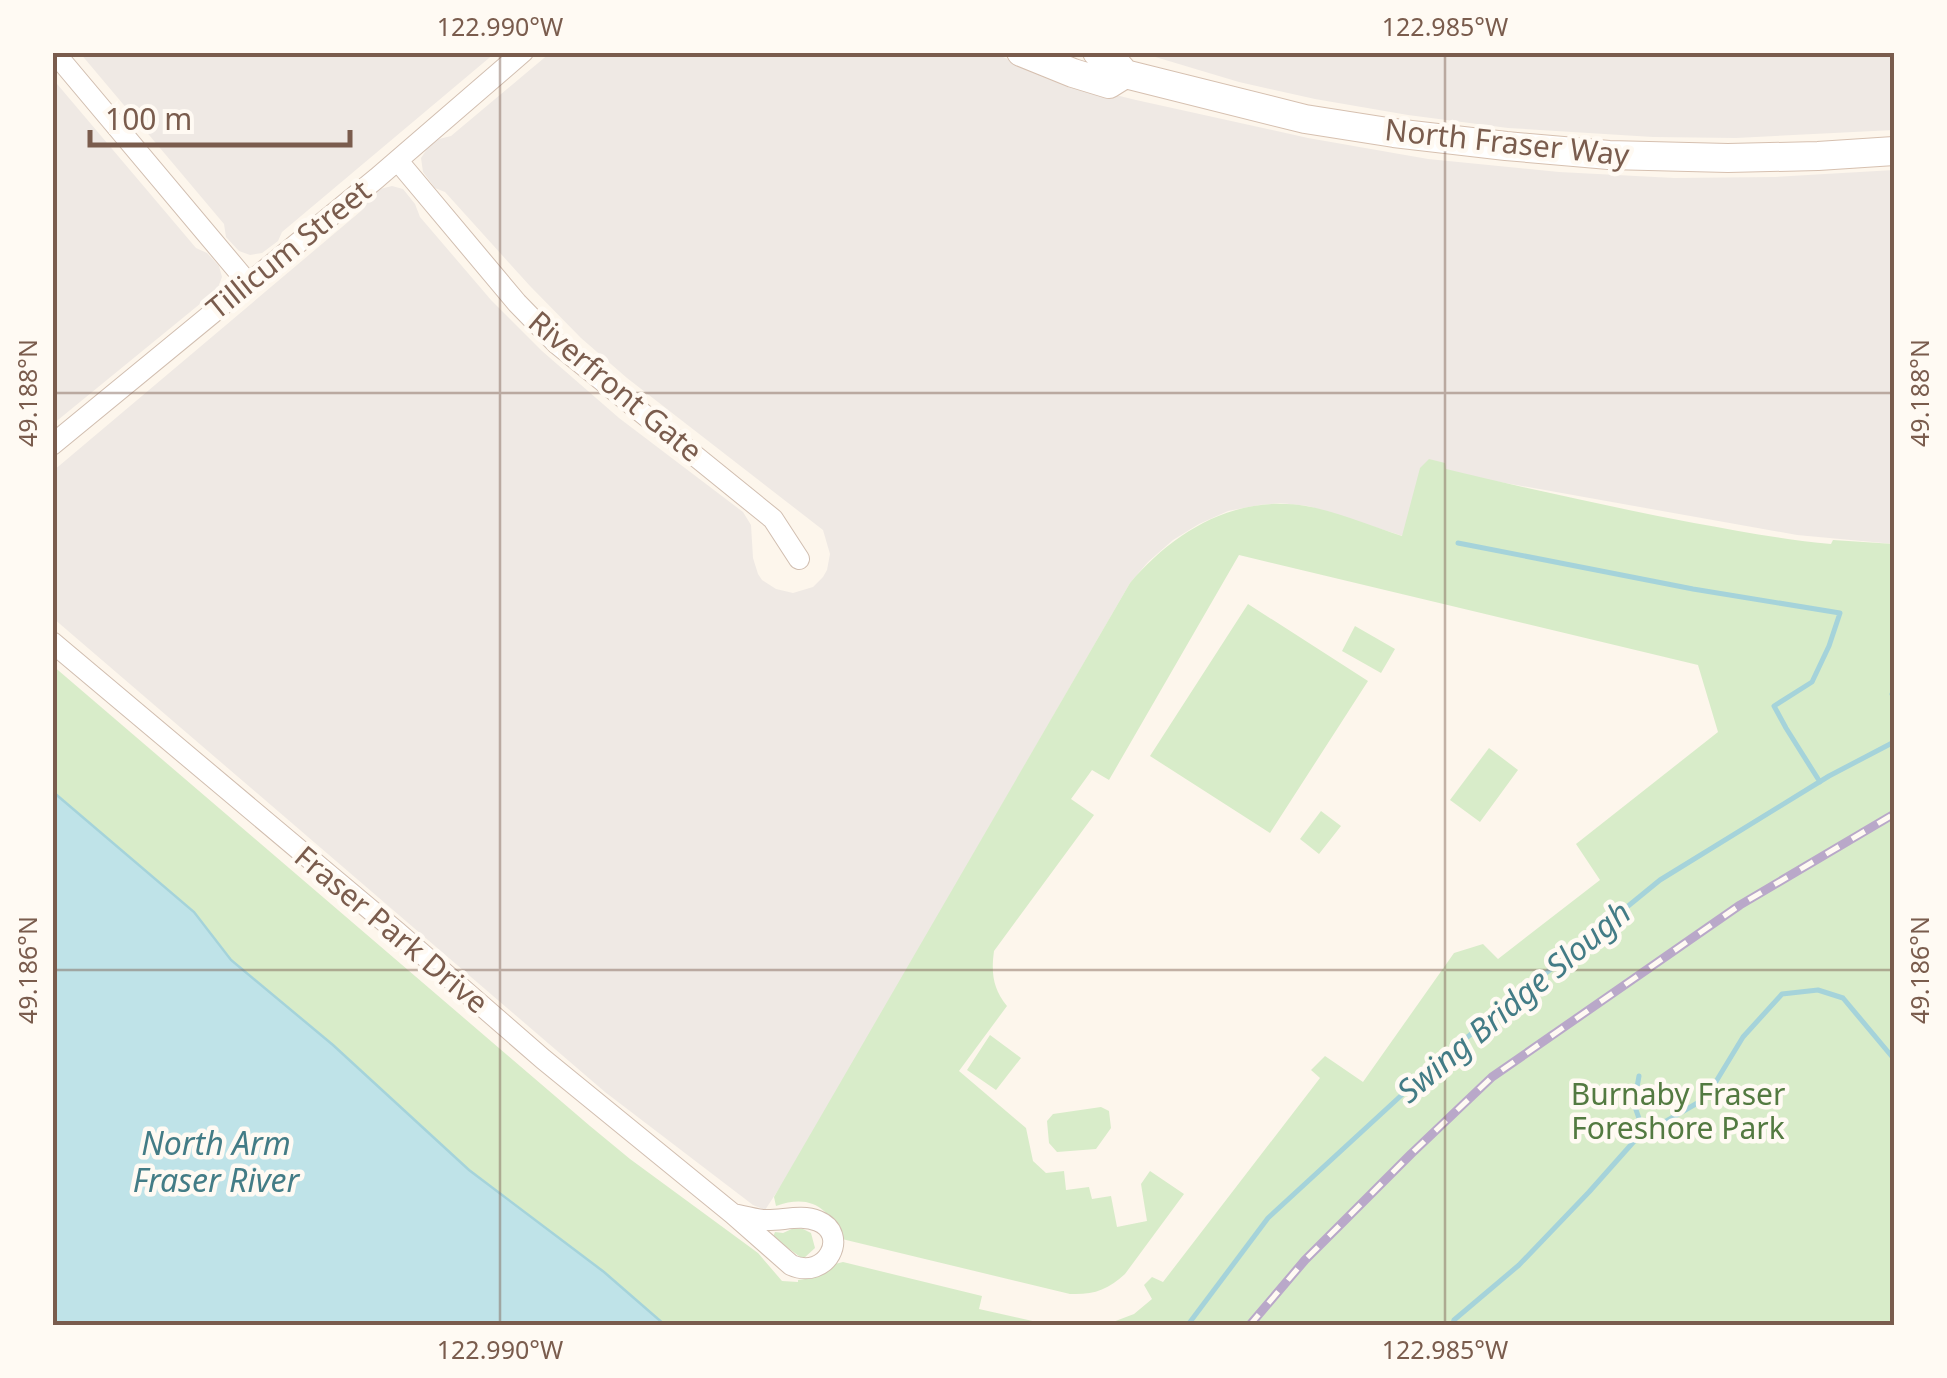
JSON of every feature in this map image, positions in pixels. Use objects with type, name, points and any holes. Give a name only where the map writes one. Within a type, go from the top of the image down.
[{"type":"street","points":[[54,52],[248,283]]},
{"type":"street","name":"Tillicum Street","points":[[52,445],[524,52]]},
{"type":"street","name":"North Fraser Way","points":[[1021,52],[1109,84],[1125,74]]},
{"type":"street","name":"North Fraser Way","points":[[1096,52],[1111,58],[1125,74],[1304,119],[1394,134],[1608,155],[1728,158],[1894,151]]},
{"type":"street","name":"Riverfront Gate","points":[[398,160],[557,344],[773,519],[799,560]]},
{"type":"street","name":"Fraser Park Drive","points":[[52,642],[543,1059],[733,1214]]},
{"type":"shaded area","points":[[80,53],[495,53],[282,232],[278,241],[262,253],[250,255],[239,251],[226,237],[224,224]]},
{"type":"shaded area","points":[[550,53],[994,53],[1091,89],[1136,100],[1308,138],[1428,159],[1674,178],[1894,170],[1894,544],[1797,535],[1421,468],[1403,536],[1308,506],[1280,503],[1228,511],[1199,524],[1173,540],[1130,583],[765,1210],[753,1205],[605,1092],[53,618],[53,471],[361,211],[380,189],[392,186],[403,189],[420,217],[491,300],[542,351],[619,418],[743,512],[751,525],[753,558],[762,580],[793,593],[813,587],[823,577],[830,554],[823,530],[581,338],[423,172],[421,158],[427,149],[439,139],[451,136]]},
{"type":"shaded area","points":[[1142,53],[1894,53],[1894,130],[1736,138],[1508,128],[1315,99],[1239,82]]},
{"type":"shaded area","points":[[52,78],[196,248],[219,266],[222,277],[217,290],[53,424]]},
{"type":"green space","name":"Burnaby Fraser Foreshore Park","points":[[1429,459],[1445,463],[1446,469],[1694,523],[1831,544],[1833,540],[1894,544],[1894,1325],[1152,1325],[1154,1321],[1150,1325],[1105,1325],[1134,1314],[1152,1299],[1144,1285],[1152,1277],[1163,1282],[1320,1078],[1311,1070],[1325,1056],[1363,1082],[1454,953],[1483,944],[1498,959],[1600,880],[1576,844],[1718,732],[1698,665],[1239,555],[1109,780],[1092,770],[1071,799],[1094,815],[994,951],[994,980],[1007,1006],[959,1071],[1026,1128],[1033,1161],[1046,1173],[1064,1171],[1066,1190],[1089,1187],[1092,1199],[1111,1196],[1117,1227],[1147,1221],[1141,1184],[1150,1171],[1184,1194],[1125,1274],[1106,1288],[1078,1294],[842,1239],[831,1219],[817,1206],[799,1202],[776,1206],[774,1197],[1130,583],[1166,547],[1208,520],[1255,506],[1306,506],[1402,536],[1420,468]]},
{"type":"green space","points":[[1248,604],[1368,681],[1270,833],[1150,756]]},
{"type":"green space","points":[[1355,626],[1395,649],[1381,673],[1342,651]]},
{"type":"green space","points":[[52,665],[590,1126],[758,1253],[782,1281],[812,1278],[843,1262],[982,1296],[979,1309],[1050,1325],[590,1325],[53,838]]},
{"type":"green space","points":[[1489,748],[1518,770],[1480,822],[1450,800]]},
{"type":"green space","points":[[1321,811],[1341,826],[1319,854],[1300,839]]},
{"type":"green space","points":[[990,1035],[1021,1058],[996,1090],[967,1070]]},
{"type":"green space","points":[[1101,1107],[1109,1111],[1111,1128],[1096,1149],[1057,1152],[1049,1143],[1047,1121],[1053,1114]]},
{"type":"green space","points":[[794,1228],[811,1233],[815,1248],[803,1259],[773,1237],[775,1232]]},
{"type":"water","name":"North Arm Fraser River","points":[[52,791],[194,912],[231,960],[333,1045],[469,1170],[604,1272],[665,1325],[53,1325]]},
{"type":"waterway","points":[[1458,543],[1840,613],[1812,682],[1774,706],[1820,782]]},
{"type":"waterway","points":[[1892,694],[1894,690]]},
{"type":"waterway","name":"Swing Bridge Slough","points":[[1187,1326],[1268,1218],[1443,1057],[1660,880],[1829,776],[1894,742]]},
{"type":"waterway","points":[[1452,1326],[1454,1320],[1519,1265],[1637,1138],[1706,1098],[1743,1037],[1782,994],[1818,990],[1843,998],[1894,1059]]},
{"type":"waterway","points":[[1639,1076],[1634,1104],[1644,1133]]},
{"type":"railway","points":[[1249,1326],[1305,1260],[1492,1077],[1740,905],[1894,814]]}]
